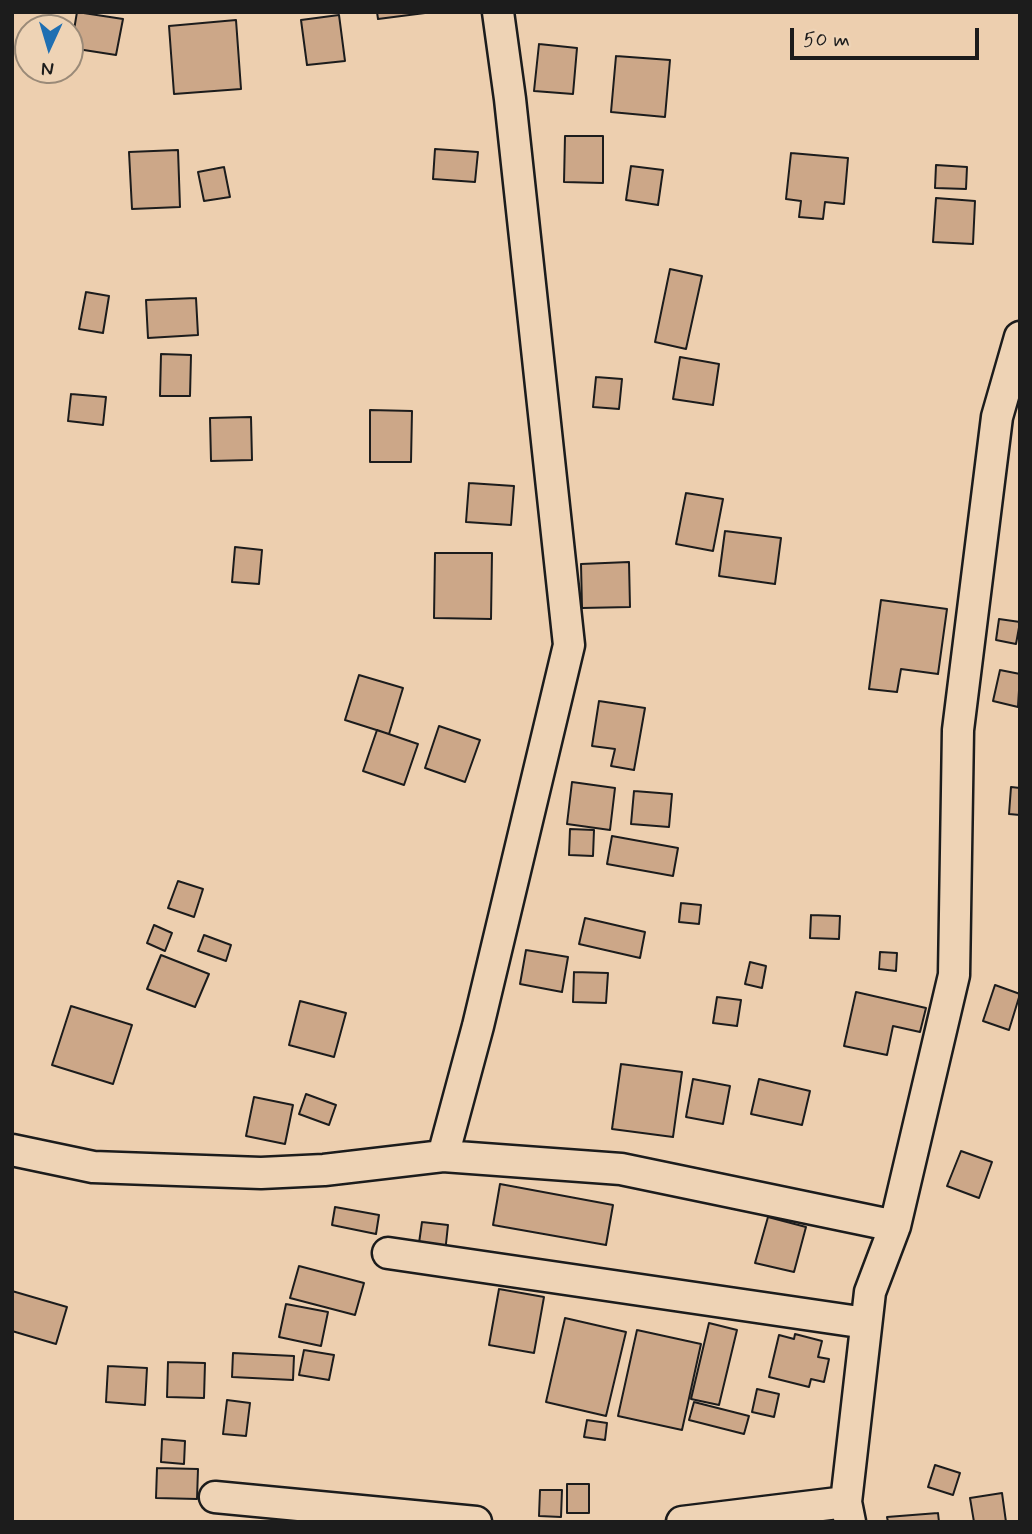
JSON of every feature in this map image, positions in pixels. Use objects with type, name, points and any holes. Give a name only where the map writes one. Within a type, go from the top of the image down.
[{"type":"street","points":[[443,1156],[478,1026],[569,645],[510,99],[498,12]]},
{"type":"street","points":[[682,1522],[848,1512],[870,1292],[895,1226],[954,975],[958,730],[997,417],[1020,337]]},
{"type":"street","points":[[12,1150],[93,1167],[261,1173],[324,1170],[443,1156],[621,1170],[895,1226]]},
{"type":"street","points":[[388,1253],[866,1323]]},
{"type":"street","points":[[215,1497],[476,1522]]},
{"type":"building","points":[[77,12],[123,19],[116,55],[84,50],[84,14]]},
{"type":"building","points":[[377,12],[425,12],[425,13],[378,19]]},
{"type":"building","points":[[339,15],[345,61],[307,65],[301,20]]},
{"type":"building","points":[[236,20],[241,89],[174,94],[169,26]]},
{"type":"building","points":[[539,44],[577,48],[573,94],[534,91]]},
{"type":"building","points":[[616,56],[670,60],[665,117],[611,112]]},
{"type":"building","points":[[565,136],[603,136],[603,183],[564,182]]},
{"type":"building","points":[[435,149],[478,152],[475,182],[433,179]]},
{"type":"building","points":[[178,150],[180,207],[132,209],[129,152]]},
{"type":"building","points":[[791,153],[848,158],[844,204],[825,202],[823,219],[799,217],[801,201],[786,199]]},
{"type":"building","points":[[936,165],[967,167],[966,189],[935,188]]},
{"type":"building","points":[[631,166],[663,170],[658,205],[626,200]]},
{"type":"building","points":[[224,167],[230,197],[204,201],[198,172]]},
{"type":"building","points":[[936,198],[975,201],[973,244],[933,242]]},
{"type":"building","points":[[670,269],[702,276],[686,349],[655,342]]},
{"type":"building","points":[[86,292],[109,296],[103,333],[79,329]]},
{"type":"building","points":[[196,298],[198,335],[148,338],[146,300]]},
{"type":"building","points":[[161,354],[191,355],[190,396],[160,396]]},
{"type":"building","points":[[680,357],[719,364],[713,405],[673,399]]},
{"type":"building","points":[[596,377],[622,379],[619,409],[593,407]]},
{"type":"building","points":[[71,394],[106,397],[103,425],[68,421]]},
{"type":"building","points":[[370,410],[412,411],[411,462],[370,462]]},
{"type":"building","points":[[251,417],[252,460],[211,461],[210,418]]},
{"type":"building","points":[[469,483],[514,486],[511,525],[466,522]]},
{"type":"building","points":[[686,493],[723,499],[713,551],[676,544]]},
{"type":"building","points":[[725,531],[781,538],[775,584],[719,576]]},
{"type":"building","points":[[235,547],[262,550],[259,584],[232,582]]},
{"type":"building","points":[[435,553],[492,553],[491,619],[434,618]]},
{"type":"building","points":[[629,562],[630,607],[582,608],[581,564]]},
{"type":"building","points":[[881,600],[947,609],[938,674],[901,669],[897,692],[869,689]]},
{"type":"building","points":[[999,619],[1020,622],[1016,644],[996,640]]},
{"type":"building","points":[[1000,670],[1020,674],[1018,707],[993,701]]},
{"type":"building","points":[[359,675],[403,688],[389,734],[345,720]]},
{"type":"building","points":[[599,701],[645,708],[634,770],[611,766],[615,749],[592,746]]},
{"type":"building","points":[[439,726],[480,740],[465,782],[425,768]]},
{"type":"building","points":[[377,730],[418,744],[404,785],[363,771]]},
{"type":"building","points":[[572,782],[615,788],[610,830],[567,824]]},
{"type":"building","points":[[1011,787],[1020,788],[1020,815],[1009,814]]},
{"type":"building","points":[[634,791],[672,794],[669,827],[631,824]]},
{"type":"building","points":[[570,829],[594,830],[593,856],[569,855]]},
{"type":"building","points":[[612,836],[678,848],[673,876],[607,864]]},
{"type":"building","points":[[178,881],[203,889],[194,917],[168,908]]},
{"type":"building","points":[[681,903],[701,905],[699,924],[679,922]]},
{"type":"building","points":[[811,915],[840,916],[839,939],[810,938]]},
{"type":"building","points":[[585,918],[645,932],[640,958],[579,944]]},
{"type":"building","points":[[154,925],[172,933],[165,951],[147,943]]},
{"type":"building","points":[[204,935],[231,945],[226,961],[198,951]]},
{"type":"building","points":[[526,950],[568,957],[562,992],[520,984]]},
{"type":"building","points":[[880,952],[897,953],[896,971],[879,969]]},
{"type":"building","points":[[161,955],[209,974],[195,1007],[147,989]]},
{"type":"building","points":[[750,962],[766,966],[762,988],[745,984]]},
{"type":"building","points":[[574,972],[608,973],[606,1003],[573,1002]]},
{"type":"building","points":[[995,985],[1020,994],[1009,1030],[983,1021]]},
{"type":"building","points":[[856,992],[926,1008],[920,1032],[893,1026],[887,1055],[844,1046]]},
{"type":"building","points":[[717,997],[741,1000],[737,1026],[713,1023]]},
{"type":"building","points":[[300,1001],[346,1013],[334,1057],[289,1045]]},
{"type":"building","points":[[71,1006],[132,1025],[113,1084],[52,1065]]},
{"type":"building","points":[[621,1064],[682,1072],[673,1137],[612,1129]]},
{"type":"building","points":[[693,1079],[730,1086],[723,1124],[686,1117]]},
{"type":"building","points":[[759,1079],[810,1091],[802,1125],[751,1114]]},
{"type":"building","points":[[306,1094],[336,1105],[329,1125],[299,1114]]},
{"type":"building","points":[[254,1097],[293,1105],[285,1144],[246,1136]]},
{"type":"building","points":[[961,1151],[992,1162],[979,1198],[947,1186]]},
{"type":"building","points":[[500,1184],[613,1205],[606,1245],[493,1225]]},
{"type":"building","points":[[335,1207],[379,1215],[376,1234],[332,1225]]},
{"type":"building","points":[[768,1217],[806,1227],[794,1272],[755,1263]]},
{"type":"building","points":[[422,1222],[448,1225],[445,1253],[418,1250]]},
{"type":"building","points":[[299,1266],[364,1283],[355,1315],[290,1298]]},
{"type":"building","points":[[499,1289],[544,1297],[534,1353],[489,1345]]},
{"type":"building","points":[[12,1291],[67,1307],[56,1344],[12,1331]]},
{"type":"building","points":[[286,1304],[328,1312],[321,1346],[279,1337]]},
{"type":"building","points":[[565,1318],[626,1332],[606,1416],[546,1402]]},
{"type":"building","points":[[709,1323],[737,1330],[719,1405],[691,1399]]},
{"type":"building","points":[[637,1330],[701,1344],[682,1430],[618,1416]]},
{"type":"building","points":[[795,1334],[822,1341],[818,1357],[829,1359],[824,1382],[811,1379],[809,1387],[769,1377],[779,1335],[794,1339]]},
{"type":"building","points":[[304,1350],[334,1355],[329,1380],[299,1375]]},
{"type":"building","points":[[233,1353],[294,1356],[293,1380],[232,1377]]},
{"type":"building","points":[[168,1362],[205,1363],[204,1398],[167,1397]]},
{"type":"building","points":[[108,1366],[147,1368],[145,1405],[106,1402]]},
{"type":"building","points":[[757,1389],[779,1394],[774,1417],[752,1412]]},
{"type":"building","points":[[227,1400],[250,1403],[246,1436],[223,1434]]},
{"type":"building","points":[[694,1402],[749,1416],[744,1434],[689,1420]]},
{"type":"building","points":[[587,1420],[607,1423],[605,1440],[584,1437]]},
{"type":"building","points":[[162,1439],[185,1441],[184,1464],[161,1462]]},
{"type":"building","points":[[935,1465],[960,1473],[953,1495],[928,1487]]},
{"type":"building","points":[[157,1468],[198,1469],[197,1499],[156,1498]]},
{"type":"building","points":[[567,1484],[589,1484],[589,1513],[567,1513]]},
{"type":"building","points":[[540,1490],[562,1490],[561,1517],[539,1516]]},
{"type":"building","points":[[1002,1493],[1006,1522],[974,1522],[970,1498]]},
{"type":"building","points":[[938,1513],[939,1522],[888,1522],[887,1517]]}]
